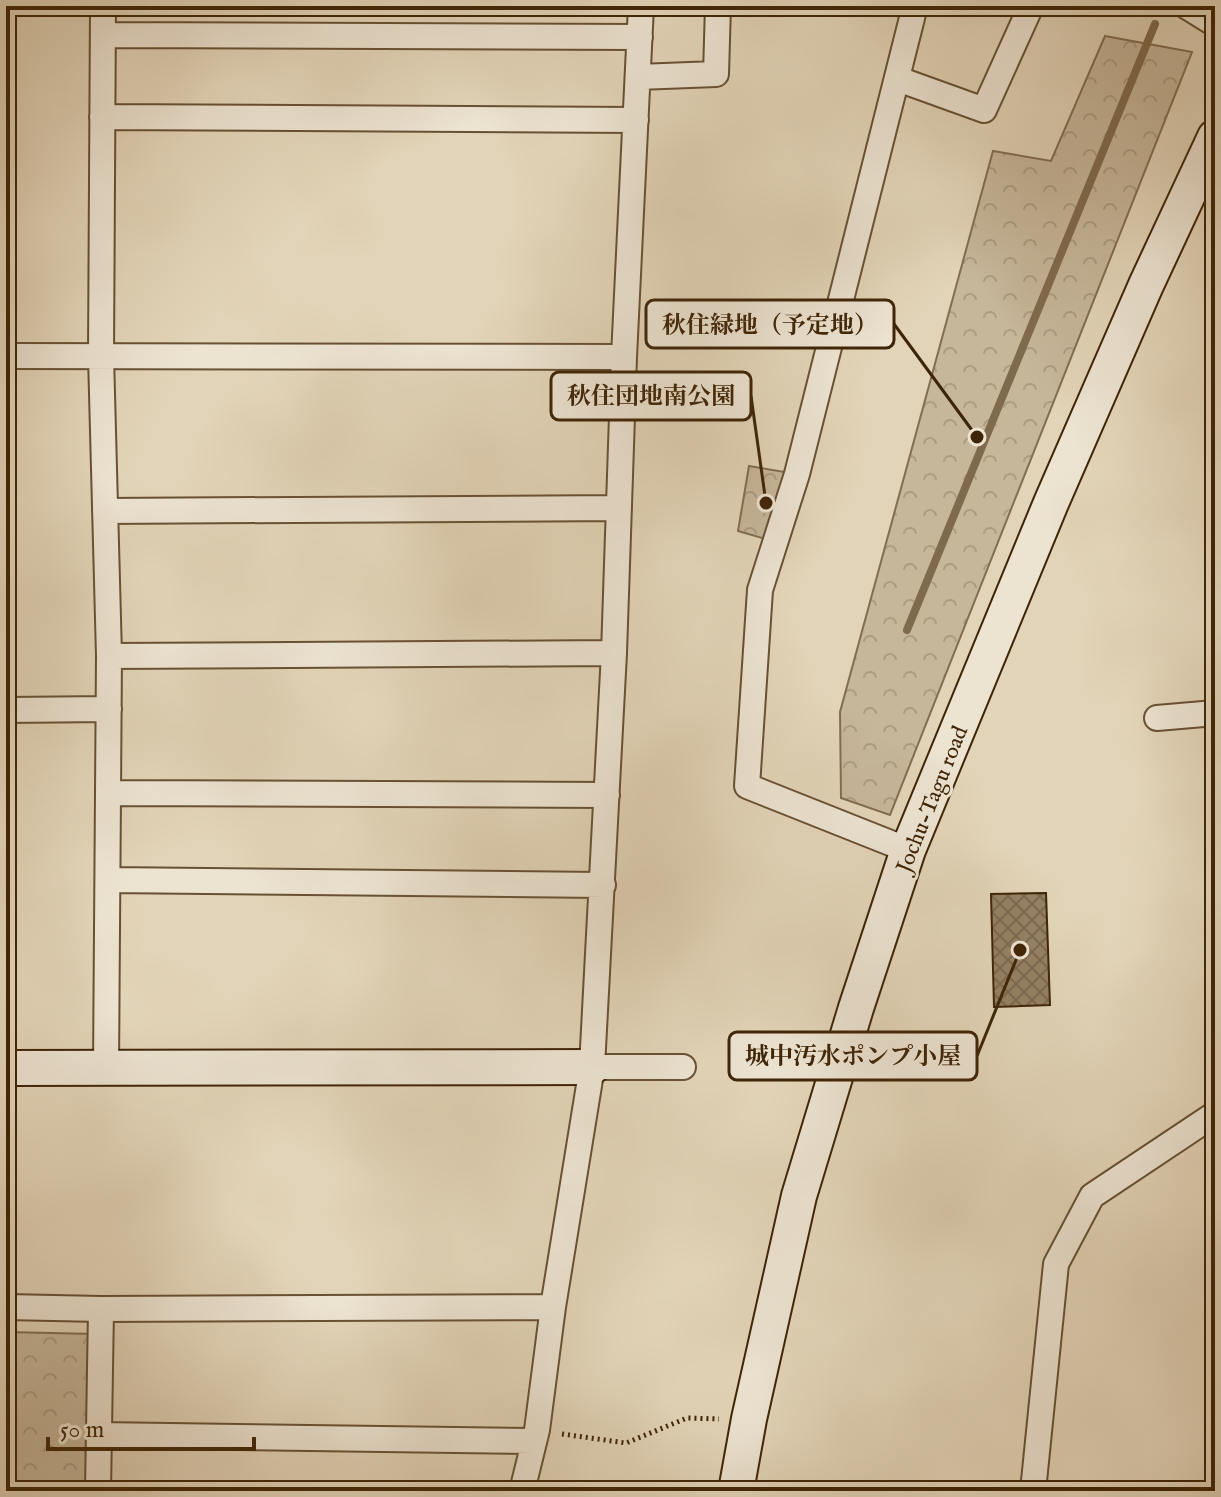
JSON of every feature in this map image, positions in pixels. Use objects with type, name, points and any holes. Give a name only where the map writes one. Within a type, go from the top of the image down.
[{"type":"street","points":[[103,6],[101,356],[109,656],[106,1068]]},
{"type":"street","points":[[522,1491],[536,1436],[553,1307],[592,1067],[614,653],[641,6]]},
{"type":"street","points":[[638,77],[716,74],[718,6]]},
{"type":"street","points":[[908,850],[747,786],[760,590],[797,474],[915,6]]},
{"type":"street","points":[[898,79],[984,110],[1031,6]]},
{"type":"street","points":[[1186,6],[1215,24]]},
{"type":"street","points":[[103,35],[640,37]]},
{"type":"street","points":[[102,117],[636,120]]},
{"type":"street","name":"Jochu-Tagu road","points":[[736,1491],[799,1196],[908,850],[1058,488],[1146,285],[1215,137]]},
{"type":"street","points":[[6,356],[624,357]]},
{"type":"street","points":[[105,511],[619,508]]},
{"type":"street","points":[[109,656],[614,653]]},
{"type":"street","points":[[6,710],[109,709]]},
{"type":"street","points":[[1157,718],[1215,713]]},
{"type":"street","points":[[108,793],[607,795]]},
{"type":"street","points":[[108,880],[603,885]]},
{"type":"street","points":[[6,1068],[683,1067]]},
{"type":"street","points":[[1033,1491],[1056,1264],[1092,1196],[1215,1114]]},
{"type":"street","points":[[6,1307],[553,1307]]},
{"type":"street","points":[[98,1491],[101,1309]]},
{"type":"street","points":[[99,1435],[536,1436]]},
{"type":"path","points":[[536,1436],[626,1443],[687,1418],[749,1419]]},
{"type":"green space","points":[[1105,36],[1192,52],[890,815],[841,798],[840,712],[993,151],[1051,161]]},
{"type":"green space","points":[[749,466],[797,474],[776,542],[738,531]]},
{"type":"green space","points":[[6,1332],[95,1334],[93,1491],[6,1491]]},
{"type":"building","points":[[1046,893],[1050,1005],[994,1007],[991,894]]},
{"type":"waterway","points":[[907,630],[1155,24]]},
{"type":"place","name":"秋住緑地（予定地）","points":[[977,437]]},
{"type":"place","name":"秋住団地南公園","points":[[766,503]]},
{"type":"place","name":"城中汚水ポンプ小屋","points":[[1020,950]]}]
